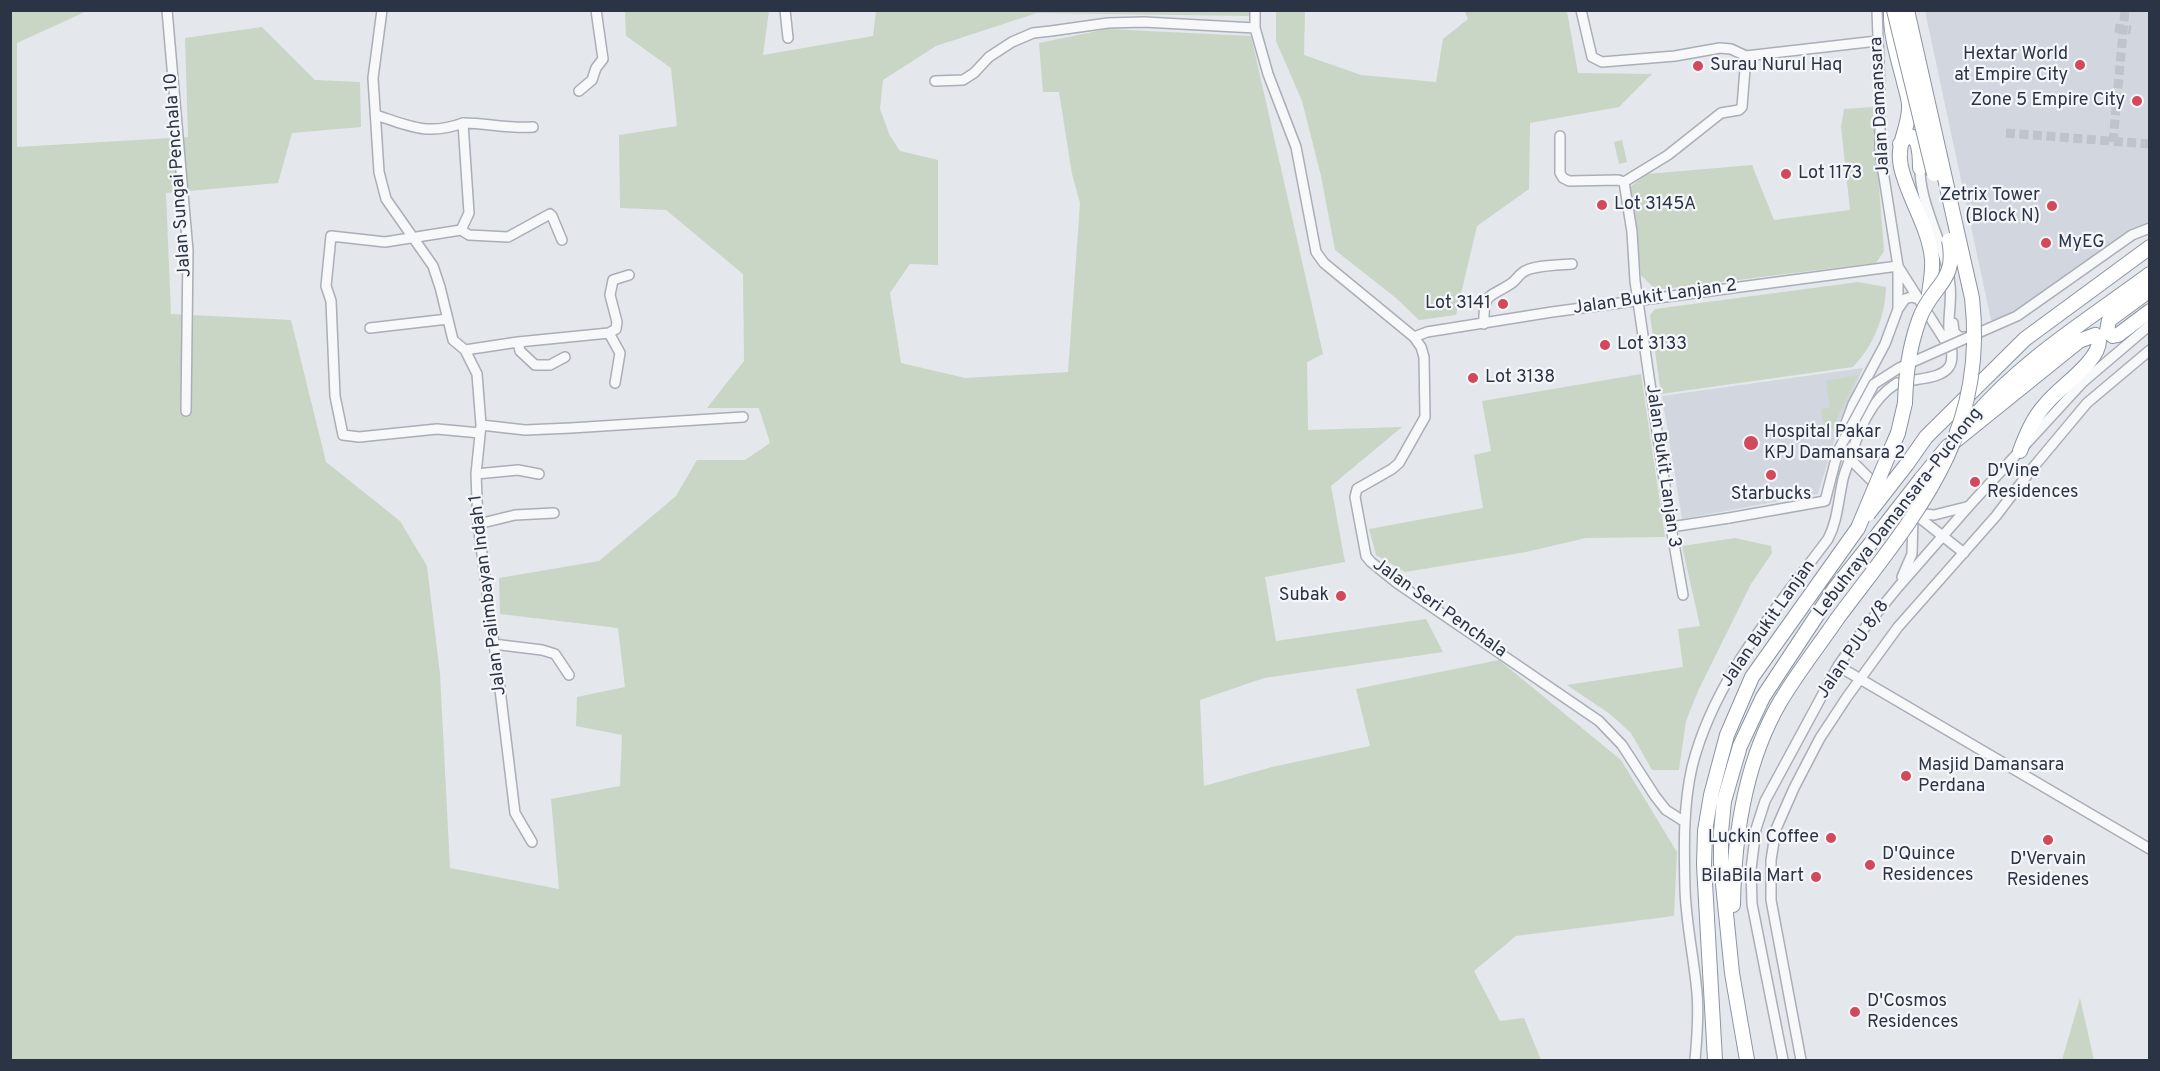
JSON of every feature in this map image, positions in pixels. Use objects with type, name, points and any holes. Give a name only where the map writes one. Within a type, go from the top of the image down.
[{"type":"highway","points":[[1858,528],[1899,433],[1905,403],[1908,356],[1932,278],[1932,257],[1927,239],[1901,168],[1900,144],[1907,125],[1909,106],[1890,30],[1892,10]]},
{"type":"highway","points":[[1892,10],[1943,210],[1952,255],[1950,270],[1943,284],[1924,299]]},
{"type":"highway","points":[[1732,973],[1733,868],[1739,824],[1765,734],[1779,704],[1837,619],[1928,494],[1956,440],[1966,407],[1971,375],[1974,321],[1971,298],[1908,10]]},
{"type":"highway","points":[[1900,144],[1908,137],[1916,139],[1920,168]]},
{"type":"highway","name":"Lebuhraya Damansara–Puchong","points":[[1715,1060],[1704,865],[1705,831],[1711,795],[1727,735],[1752,677],[1926,436],[2025,339],[2150,247]]},
{"type":"highway","name":"Lebuhraya Damansara–Puchong","points":[[1747,1060],[1732,973],[1721,864],[1721,832],[1724,801],[1740,746],[1763,697],[1835,588],[1921,479],[1994,393],[2042,354],[2150,274]]},
{"type":"highway","points":[[2089,319],[2150,288]]},
{"type":"highway","points":[[2150,288],[2109,320],[2107,330],[2113,336],[2118,335],[2150,311]]},
{"type":"highway","points":[[1949,446],[2079,341],[2094,336],[2099,340],[2097,353],[2044,405],[2020,451]]},
{"type":"street","name":"Jalan Sungai Penchala 10","points":[[167,10],[188,251],[186,411]]},
{"type":"street","name":"Jalan Palimbayan Indah 1","points":[[381,10],[373,78],[379,172],[386,199],[433,266],[453,340],[465,350],[477,374],[480,429],[476,474],[478,524],[500,681],[515,813],[532,842]]},
{"type":"street","points":[[579,91],[592,80],[603,58],[597,10]]},
{"type":"street","points":[[785,10],[788,38]]},
{"type":"street","points":[[1255,10],[1255,28],[1276,99],[1296,147],[1317,252],[1324,263],[1414,337]]},
{"type":"street","points":[[1581,10],[1592,57],[1602,62],[1675,56],[1720,48],[1731,49],[1746,56],[1877,41]]},
{"type":"street","name":"Jalan Damansara","points":[[1877,10],[1880,152],[1898,266],[1898,309]]},
{"type":"street","points":[[1908,10],[1924,112],[1921,182],[1950,284],[1948,315],[1951,354],[1949,368],[1928,378],[1914,380]]},
{"type":"street","points":[[935,81],[963,80],[989,57],[1012,42],[1033,33],[1051,30],[1117,23],[1255,28]]},
{"type":"street","points":[[1560,136],[1560,173],[1565,180],[1624,182],[1668,155],[1713,118],[1725,111],[1739,110],[1742,106],[1746,56]]},
{"type":"street","points":[[376,115],[409,126],[436,131],[463,123],[533,127]]},
{"type":"street","points":[[461,230],[470,213],[463,123]]},
{"type":"street","name":"Jalan Bukit Lanjan 3","points":[[1624,182],[1632,232],[1635,281],[1683,595]]},
{"type":"street","points":[[562,240],[550,214],[508,237],[469,235],[461,230],[385,242],[332,236],[326,286],[331,301],[335,396],[343,435],[359,437],[437,429],[572,428],[742,417]]},
{"type":"street","points":[[1671,527],[1825,501],[1838,451],[1869,384],[1899,368],[2017,316],[2132,235],[2150,228]]},
{"type":"street","points":[[1484,324],[1486,300],[1489,295],[1514,282],[1523,271],[1550,265],[1572,264]]},
{"type":"street","points":[[1898,266],[1924,299],[1951,354],[1964,360],[1976,355]]},
{"type":"street","name":"Jalan Bukit Lanjan 2","points":[[1414,337],[1427,332],[1898,266]]},
{"type":"street","points":[[465,350],[609,333],[616,329],[617,322],[610,295],[613,280],[629,275]]},
{"type":"street","points":[[1898,309],[1905,299],[1911,297],[1924,299]]},
{"type":"street","name":"Jalan Bukit Lanjan","points":[[1695,1060],[1698,995],[1685,892],[1684,822],[1692,768],[1712,712],[1728,678],[1834,528],[1844,475],[1850,459],[1845,447],[1846,423],[1853,404],[1869,384],[1898,309]]},
{"type":"street","points":[[1954,317],[1954,332],[1959,337],[1969,338]]},
{"type":"street","points":[[370,328],[448,319]]},
{"type":"street","name":"Jalan PJU 8/8","points":[[1784,1060],[1777,1036],[1752,904],[1751,869],[1756,829],[1765,801],[1838,666],[1863,630],[1942,536],[2083,382],[2150,325]]},
{"type":"street","points":[[609,333],[620,352],[615,383]]},
{"type":"street","name":"Jalan Seri Penchala","points":[[1414,337],[1424,357],[1425,417],[1399,463],[1357,489],[1354,497],[1366,556],[1397,583],[1599,721],[1622,745],[1666,810],[1684,822]]},
{"type":"street","points":[[518,342],[520,351],[535,365],[550,365],[565,357]]},
{"type":"street","name":"Jalan PJU 8/8","points":[[1801,1060],[1771,900],[1771,861],[1776,829],[1808,759],[1860,678],[1898,627],[1996,516],[2087,403],[2150,350]]},
{"type":"street","points":[[1871,480],[1850,459],[1858,433],[1874,404],[1897,383]]},
{"type":"street","points":[[1869,384],[1868,400],[1874,404]]},
{"type":"street","points":[[476,474],[518,470],[539,474]]},
{"type":"street","points":[[1909,510],[1934,515],[1954,512],[1969,506]]},
{"type":"street","points":[[1909,510],[1964,553]]},
{"type":"street","points":[[1899,586],[1912,554],[1909,510]]},
{"type":"street","points":[[478,524],[515,515],[554,513]]},
{"type":"street","points":[[493,644],[542,650],[555,654],[569,675]]},
{"type":"street","points":[[1838,666],[2150,849]]},
{"type":"street","points":[[1777,1036],[1796,1031]]},
{"type":"shaded area","points":[[1925,11],[2149,11],[2149,228],[2023,318],[1991,320]]},
{"type":"shaded area","name":"Hospital Pakar KPJ Damansara 2","points":[[1863,368],[1840,421],[1818,494],[1682,519],[1662,396]]},
{"type":"green space","points":[[631,10],[769,11],[763,55],[873,36],[876,11],[1249,11],[1249,16],[1037,13],[936,46],[883,80],[880,109],[890,136],[900,151],[938,160],[938,265],[910,264],[890,293],[901,363],[965,378],[1068,372],[1080,203],[1072,174],[1059,92],[1043,92],[1039,43],[1107,29],[1251,36],[1323,354],[1307,362],[1308,430],[1402,427],[1331,486],[1345,562],[1265,577],[1276,641],[1426,619],[1443,652],[1264,678],[1200,700],[1204,786],[1272,767],[1370,746],[1356,689],[1499,660],[1621,760],[1677,852],[1674,916],[1516,936],[1474,971],[1500,1021],[1524,1018],[1541,1060],[11,1060],[10,11],[87,11],[17,43],[17,147],[188,137],[185,38],[262,27],[315,80],[360,82],[361,127],[292,133],[278,183],[166,193],[171,314],[291,320],[326,462],[400,521],[427,566],[440,674],[450,868],[559,889],[551,799],[620,786],[622,735],[576,726],[577,697],[625,687],[618,628],[500,614],[499,578],[599,561],[676,496],[697,460],[745,460],[770,443],[759,408],[707,408],[744,361],[743,274],[666,210],[620,208],[619,135],[677,126],[671,68],[626,36],[625,12]]},
{"type":"green space","points":[[1464,10],[1567,11],[1578,73],[1652,74],[1619,107],[1530,123],[1529,189],[1477,226],[1456,315],[1419,320],[1396,298],[1335,250],[1321,176],[1302,101],[1276,41],[1276,11],[1305,11],[1304,55],[1361,75],[1436,82],[1443,39],[1468,19]]},
{"type":"green space","points":[[1873,107],[1884,251],[1876,263],[1656,290],[1641,275],[1630,187],[1647,174],[1752,165],[1774,220],[1850,210],[1841,127],[1844,109]]},
{"type":"green space","points":[[1622,140],[1627,162],[1619,164],[1614,142]]},
{"type":"green space","points":[[1858,282],[1886,287],[1881,320],[1877,330],[1867,349],[1853,367],[1661,394],[1650,315],[1655,309]]},
{"type":"green space","points":[[1641,374],[1665,537],[1586,538],[1526,552],[1405,572],[1376,555],[1369,529],[1483,508],[1474,455],[1491,451],[1482,401]]},
{"type":"green space","points":[[1858,375],[1827,440],[1821,409],[1830,408],[1826,381]]},
{"type":"green space","points":[[1735,538],[1771,546],[1772,553],[1751,584],[1698,691],[1686,721],[1679,770],[1652,770],[1631,733],[1610,714],[1567,685],[1683,667],[1678,629],[1700,626],[1682,546]]},
{"type":"green space","points":[[2080,998],[2094,1060],[2062,1060]]},
{"type":"tunnel","points":[[2113,142],[2125,10]]},
{"type":"tunnel","points":[[2115,28],[2131,30]]},
{"type":"tunnel","points":[[2006,133],[2150,144]]},
{"type":"place","name":"Hextar World at Empire City","points":[[2080,65]]},
{"type":"place","name":"Surau Nurul Haq","points":[[1698,66]]},
{"type":"place","name":"Zone 5 Empire City","points":[[2137,101]]},
{"type":"place","name":"Lot 1173","points":[[1786,174]]},
{"type":"place","name":"Lot 3145A","points":[[1602,205]]},
{"type":"place","name":"Zetrix Tower (Block N)","points":[[2052,206]]},
{"type":"place","name":"MyEG","points":[[2046,243]]},
{"type":"place","name":"Lot 3141","points":[[1503,304]]},
{"type":"place","name":"Lot 3133","points":[[1605,345]]},
{"type":"place","name":"Lot 3138","points":[[1473,378]]},
{"type":"place","name":"Hospital Pakar KPJ Damansara 2","points":[[1751,443]]},
{"type":"place","name":"Starbucks","points":[[1771,475]]},
{"type":"place","name":"D'Vine Residences","points":[[1975,482]]},
{"type":"place","name":"Subak","points":[[1341,596]]},
{"type":"place","name":"Masjid Damansara Perdana","points":[[1906,776]]},
{"type":"place","name":"Luckin Coffee","points":[[1831,838]]},
{"type":"place","name":"D'Vervain Residenes","points":[[2048,840]]},
{"type":"place","name":"D'Quince Residences","points":[[1870,865]]},
{"type":"place","name":"BilaBila Mart","points":[[1816,877]]},
{"type":"place","name":"D'Cosmos Residences","points":[[1855,1012]]}]
